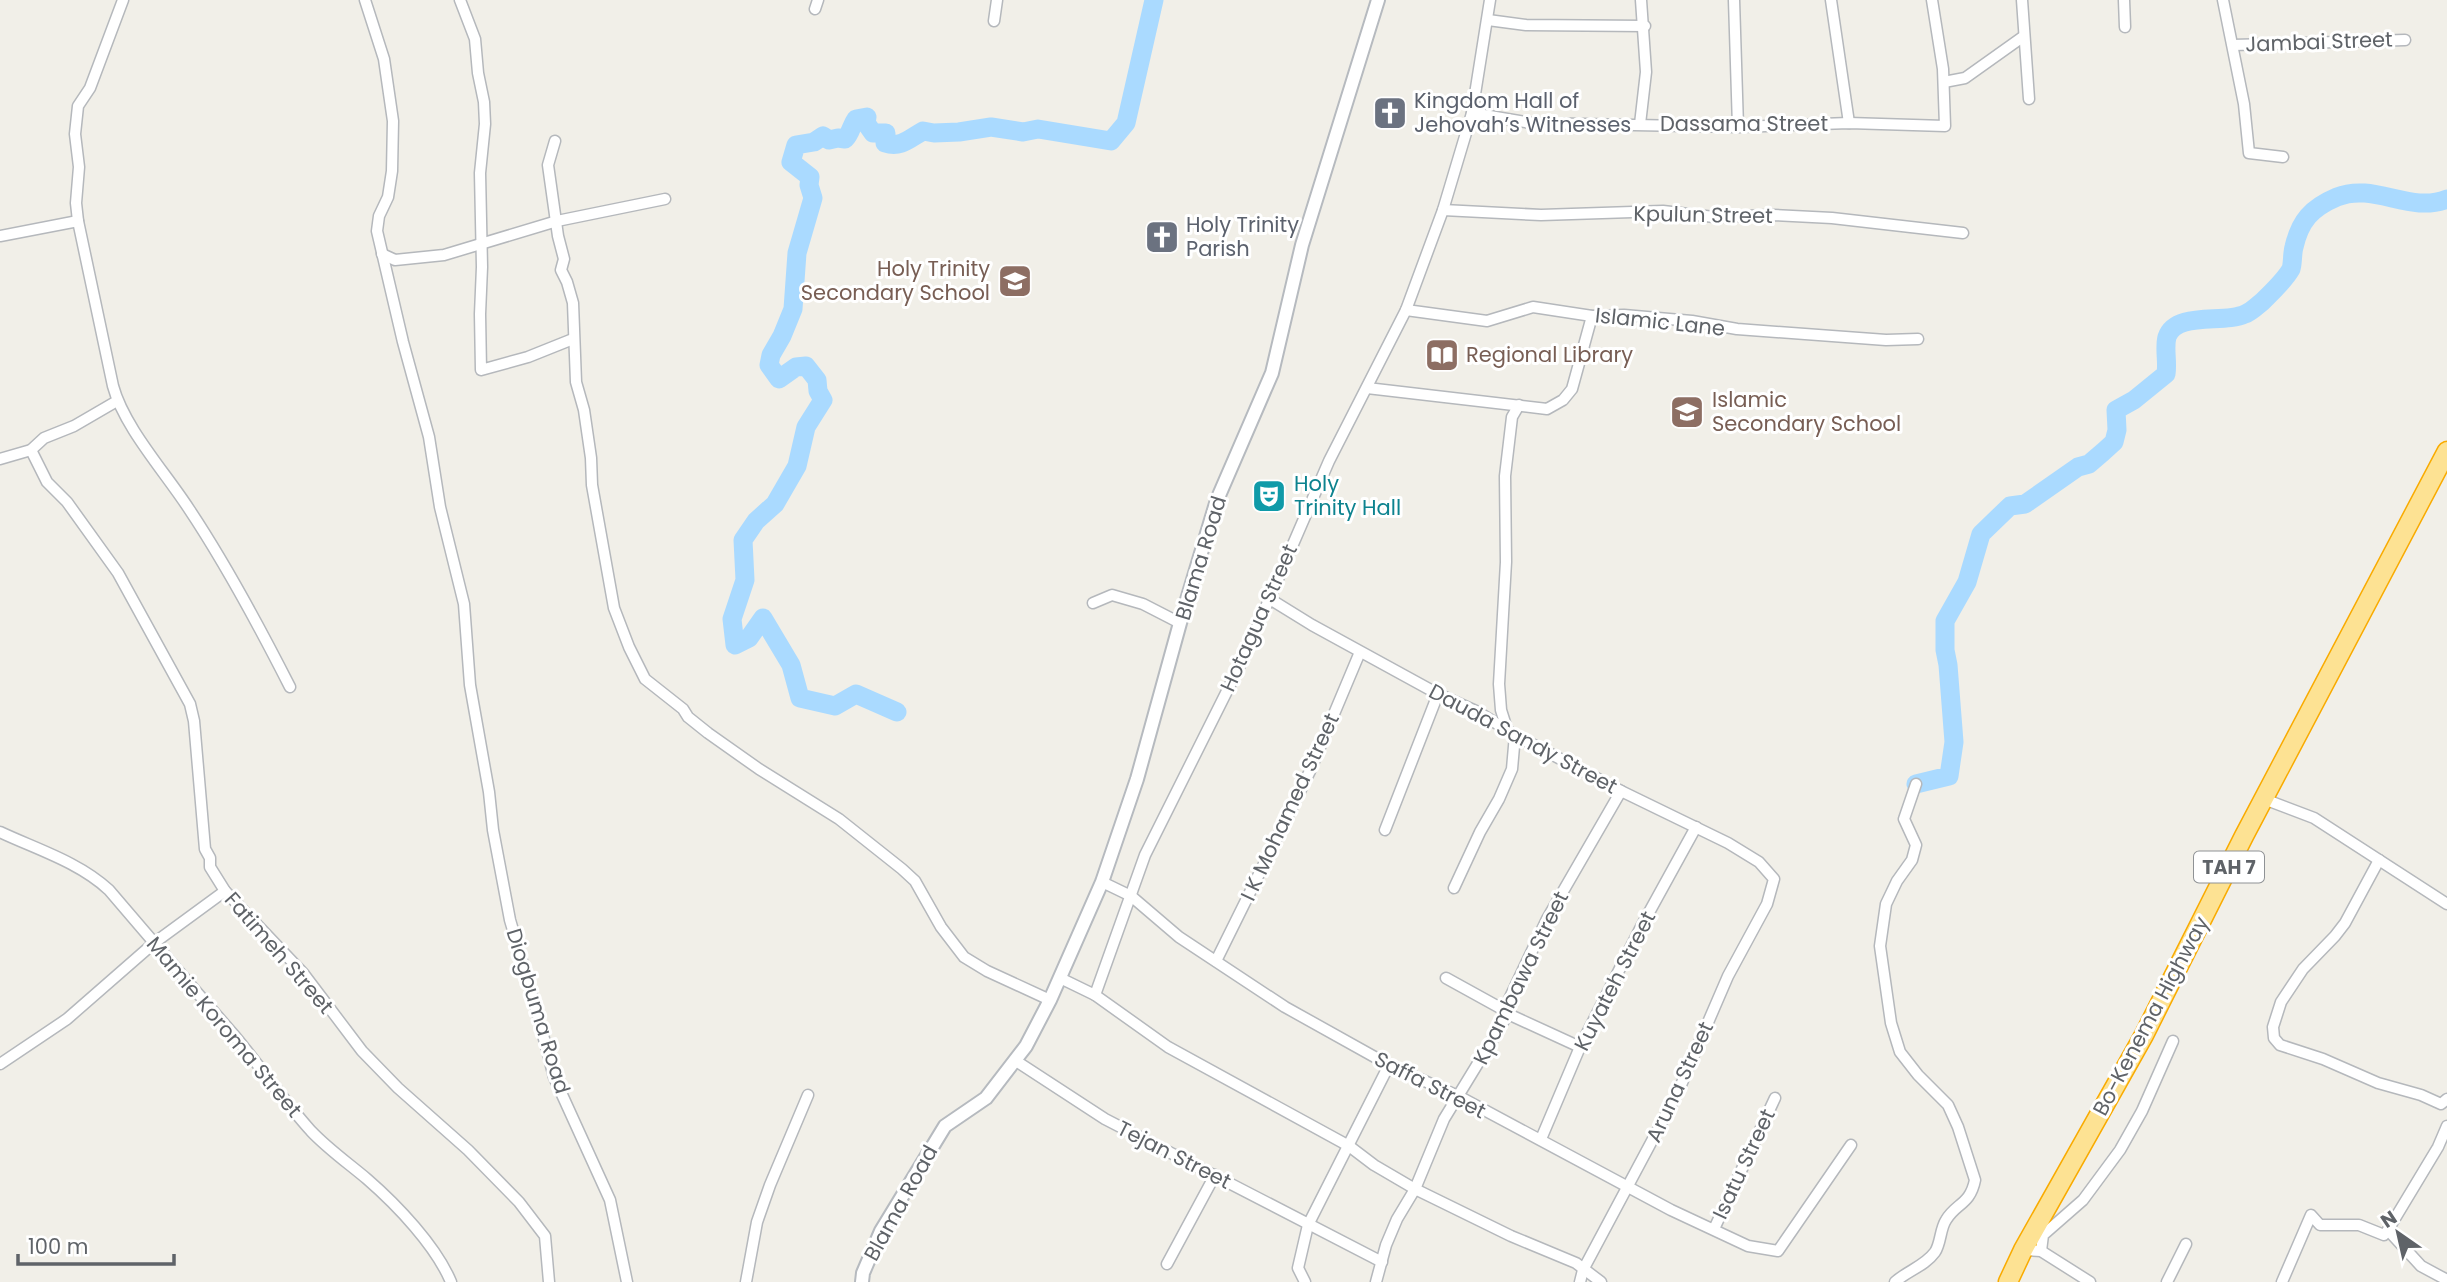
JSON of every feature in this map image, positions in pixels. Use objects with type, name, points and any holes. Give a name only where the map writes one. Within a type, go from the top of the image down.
[{"type":"highway","name":"Bo-Kenema Highway","points":[[2008,1282],[2032,1250],[2264,799],[2445,457]]},
{"type":"street","points":[[123,0],[95,76],[78,106],[75,134],[79,167],[76,204],[78,221],[117,401],[132,428],[229,571],[289,687]]},
{"type":"street","name":"Diogbuma Road","points":[[365,0],[384,60],[393,121],[392,171],[388,197],[379,216],[377,231],[429,437],[440,507],[462,594],[470,685],[503,890],[554,1077],[610,1200],[627,1282]]},
{"type":"street","points":[[460,0],[475,39],[484,102],[480,173],[481,370],[528,357],[573,339]]},
{"type":"street","points":[[994,21],[997,0]]},
{"type":"street","name":"Blama Road","points":[[862,1282],[863,1273],[881,1231],[945,1126],[985,1098],[1016,1060],[1039,1024],[1102,882],[1137,779],[1217,500],[1272,373],[1302,245],[1378,0]]},
{"type":"street","name":"Hotagua Street","points":[[1095,995],[1145,855],[1235,674],[1308,508],[1406,310],[1443,210],[1472,113],[1490,0]]},
{"type":"street","points":[[1640,124],[1646,72],[1641,0]]},
{"type":"street","points":[[1734,0],[1738,127]]},
{"type":"street","points":[[1831,0],[1849,123]]},
{"type":"street","points":[[1932,0],[1944,82],[1965,78],[2024,36]]},
{"type":"street","points":[[2022,0],[2029,99]]},
{"type":"street","points":[[2124,0],[2125,27]]},
{"type":"street","points":[[2223,0],[2244,104],[2249,153],[2283,158]]},
{"type":"street","points":[[1488,20],[1526,25],[1644,26]]},
{"type":"street","name":"Jambai Street","points":[[2232,45],[2405,40]]},
{"type":"street","name":"Dassama Street","points":[[1472,113],[1531,123],[1738,127],[1849,123],[1945,125],[1944,82]]},
{"type":"street","points":[[555,141],[548,165],[564,259],[561,270],[573,303],[576,382],[584,410],[592,485],[614,608],[645,679],[708,733],[851,829],[915,881],[941,927],[964,957],[1050,1000]]},
{"type":"street","points":[[382,254],[395,260],[444,255],[557,220],[666,199]]},
{"type":"street","name":"Kpulun Street","points":[[1443,210],[1541,215],[1663,211],[1714,217],[1773,215],[1832,218],[1963,233]]},
{"type":"street","points":[[0,236],[78,221]]},
{"type":"street","name":"Islamic Lane","points":[[1406,310],[1487,321],[1533,307],[1592,316],[1624,315],[1692,321],[1737,330],[1886,340],[1918,339]]},
{"type":"street","points":[[1367,388],[1547,409],[1563,400],[1572,389],[1592,316]]},
{"type":"street","points":[[0,458],[31,450],[44,438],[74,426],[117,401]]},
{"type":"street","points":[[1454,888],[1511,769],[1511,732],[1501,710],[1499,684],[1506,562],[1505,476],[1512,417],[1519,405]]},
{"type":"street","name":"Fatimeh Street","points":[[31,450],[47,482],[67,502],[134,601],[193,712],[205,849],[210,858],[210,867],[225,891],[303,973],[362,1051],[398,1088],[468,1150],[519,1202],[545,1236],[549,1282]]},
{"type":"street","points":[[1093,603],[1112,595],[1143,604],[1180,623]]},
{"type":"street","name":"Dauda Sandy Street","points":[[1270,599],[1438,694],[1478,712],[1621,791],[1696,827],[1759,862],[1774,879]]},
{"type":"street","name":"I K Mohamed Street","points":[[1216,961],[1310,771],[1360,652]]},
{"type":"street","points":[[1385,830],[1438,694]]},
{"type":"street","points":[[1895,1282],[1907,1271],[1925,1263],[1936,1250],[1945,1221],[1966,1202],[1975,1180],[1948,1105],[1900,1052],[1889,1012],[1880,946],[1886,904],[1897,881],[1912,860],[1916,845],[1904,818],[1916,784]]},
{"type":"street","name":"Kpambawa Street","points":[[1376,1282],[1386,1245],[1397,1219],[1415,1189],[1444,1119],[1460,1097],[1506,1012],[1547,919],[1621,791]]},
{"type":"street","points":[[2264,799],[2314,818],[2447,904]]},
{"type":"street","name":"Kuyateh Street","points":[[1541,1139],[1580,1047],[1696,827]]},
{"type":"street","name":"Mamie Koroma Street","points":[[0,832],[99,881],[235,1036],[285,1103],[326,1146],[369,1181],[430,1247],[451,1282]]},
{"type":"street","points":[[2379,860],[2345,923],[2302,969],[2281,1002],[2273,1027],[2274,1038],[2280,1045],[2299,1050],[2358,1075],[2444,1101],[2447,1115]]},
{"type":"street","name":"Aruna Street","points":[[1580,1282],[1583,1270],[1678,1092],[1728,975],[1768,904],[1774,879]]},
{"type":"street","name":"Saffa Street","points":[[1102,882],[1131,896],[1180,937],[1285,1007],[1389,1065],[1460,1097],[1493,1117],[1748,1246],[1778,1251],[1851,1145]]},
{"type":"street","points":[[1,1063],[67,1018],[154,943],[225,891]]},
{"type":"street","points":[[1060,978],[1095,995],[1168,1047],[1349,1146],[1374,1165],[1415,1189],[1511,1236],[1576,1263],[1601,1282]]},
{"type":"street","points":[[1446,978],[1506,1012],[1580,1047]]},
{"type":"street","points":[[2090,1282],[2032,1250],[2043,1235],[2083,1200],[2120,1150],[2142,1111],[2173,1041]]},
{"type":"street","name":"Tejan Street","points":[[1016,1060],[1105,1119],[1382,1262]]},
{"type":"street","points":[[1305,1282],[1298,1268],[1308,1225],[1389,1065]]},
{"type":"street","points":[[746,1282],[757,1222],[808,1095]]},
{"type":"street","name":"Isatu Street","points":[[1714,1229],[1775,1098]]},
{"type":"street","points":[[2282,1282],[2311,1214],[2320,1225],[2359,1225],[2384,1235],[2438,1147],[2447,1126]]},
{"type":"street","points":[[1167,1264],[1215,1175]]},
{"type":"street","points":[[2388,1230],[2421,1266],[2447,1280]]},
{"type":"street","points":[[2167,1282],[2186,1244]]},
{"type":"waterway","points":[[897,712],[856,694],[835,706],[800,698],[791,665],[763,618],[749,638],[735,645],[732,619],[745,580],[743,540],[756,521],[775,504],[797,466],[806,427],[823,400],[818,391],[817,380],[806,366],[796,367],[779,379],[769,365],[771,355],[793,309],[797,253],[813,198],[809,185],[810,177],[791,162],[796,145],[814,142],[823,136],[829,140],[845,139],[856,119],[867,117],[866,123],[873,133],[886,133],[885,143],[891,144],[905,142],[923,131],[959,132],[991,127],[1023,132],[1038,129],[1111,141],[1126,123],[1154,0]]},
{"type":"waterway","points":[[1916,784],[1949,776],[1954,742],[1945,650],[1945,621],[1967,582],[1981,534],[2010,506],[2025,504],[2078,467],[2089,464],[2114,442],[2117,430],[2116,410],[2134,400],[2166,374],[2166,341],[2172,329],[2190,321],[2236,317],[2250,312],[2263,301],[2291,269],[2293,250],[2303,223],[2320,206],[2351,193],[2419,203],[2447,199]]},
{"type":"place","name":"Kingdom Hall of Jehovah’s Witnesses","points":[[1390,113]]},
{"type":"place","name":"Holy Trinity Parish","points":[[1162,237]]},
{"type":"place","name":"Holy Trinity Secondary School","points":[[1015,281]]},
{"type":"place","name":"Regional Library","points":[[1442,355]]},
{"type":"place","name":"Islamic Secondary School","points":[[1687,412]]},
{"type":"place","name":"Holy Trinity Hall","points":[[1269,496]]}]
